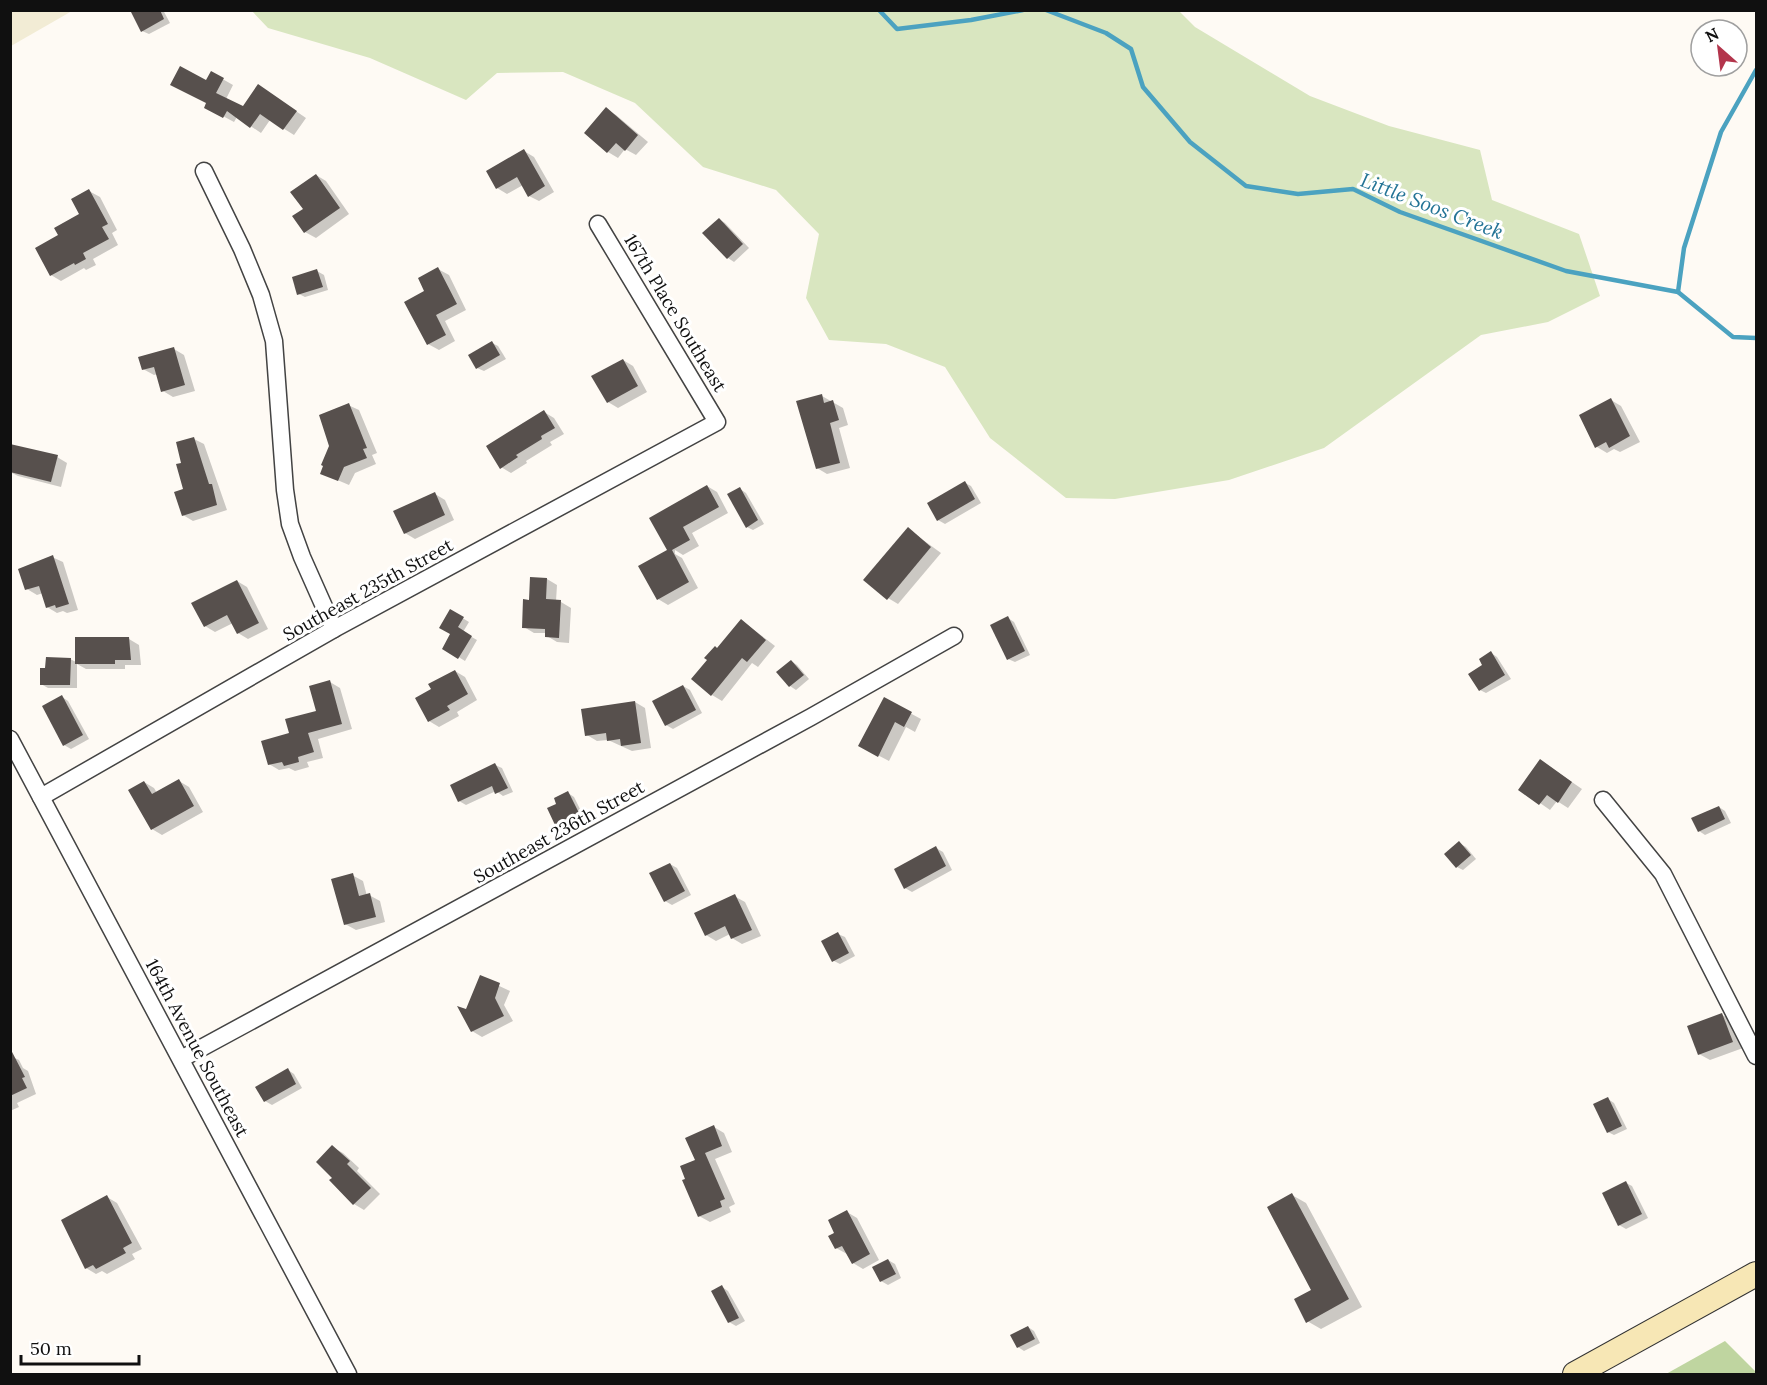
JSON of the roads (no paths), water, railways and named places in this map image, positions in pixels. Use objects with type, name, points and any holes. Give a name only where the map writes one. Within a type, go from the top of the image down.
[{"type":"main road","points":[[1575,1374],[1756,1274]]},
{"type":"street","points":[[204,171],[242,249],[261,295],[274,340],[285,490],[290,524],[334,629]]},
{"type":"street","name":"167th Place Southeast","points":[[598,224],[717,422]]},
{"type":"street","name":"Southeast 235th Street","points":[[41,797],[334,629],[717,422]]},
{"type":"street","name":"Southeast 236th Street","points":[[181,1059],[811,717],[954,636]]},
{"type":"street","name":"164th Avenue Southeast","points":[[10,739],[348,1374]]},
{"type":"street","points":[[1603,800],[1663,874],[1756,1056]]},
{"type":"waterway","name":"Little Soos Creek","points":[[879,10],[897,29],[971,20],[1023,10]]},
{"type":"waterway","name":"Little Soos Creek","points":[[1046,10],[1106,33],[1131,49],[1143,87],[1190,142],[1246,186],[1298,194],[1353,189],[1400,212],[1566,271],[1678,292],[1733,337],[1756,338]]},
{"type":"waterway","points":[[1678,292],[1684,248],[1721,132],[1756,70]]}]
